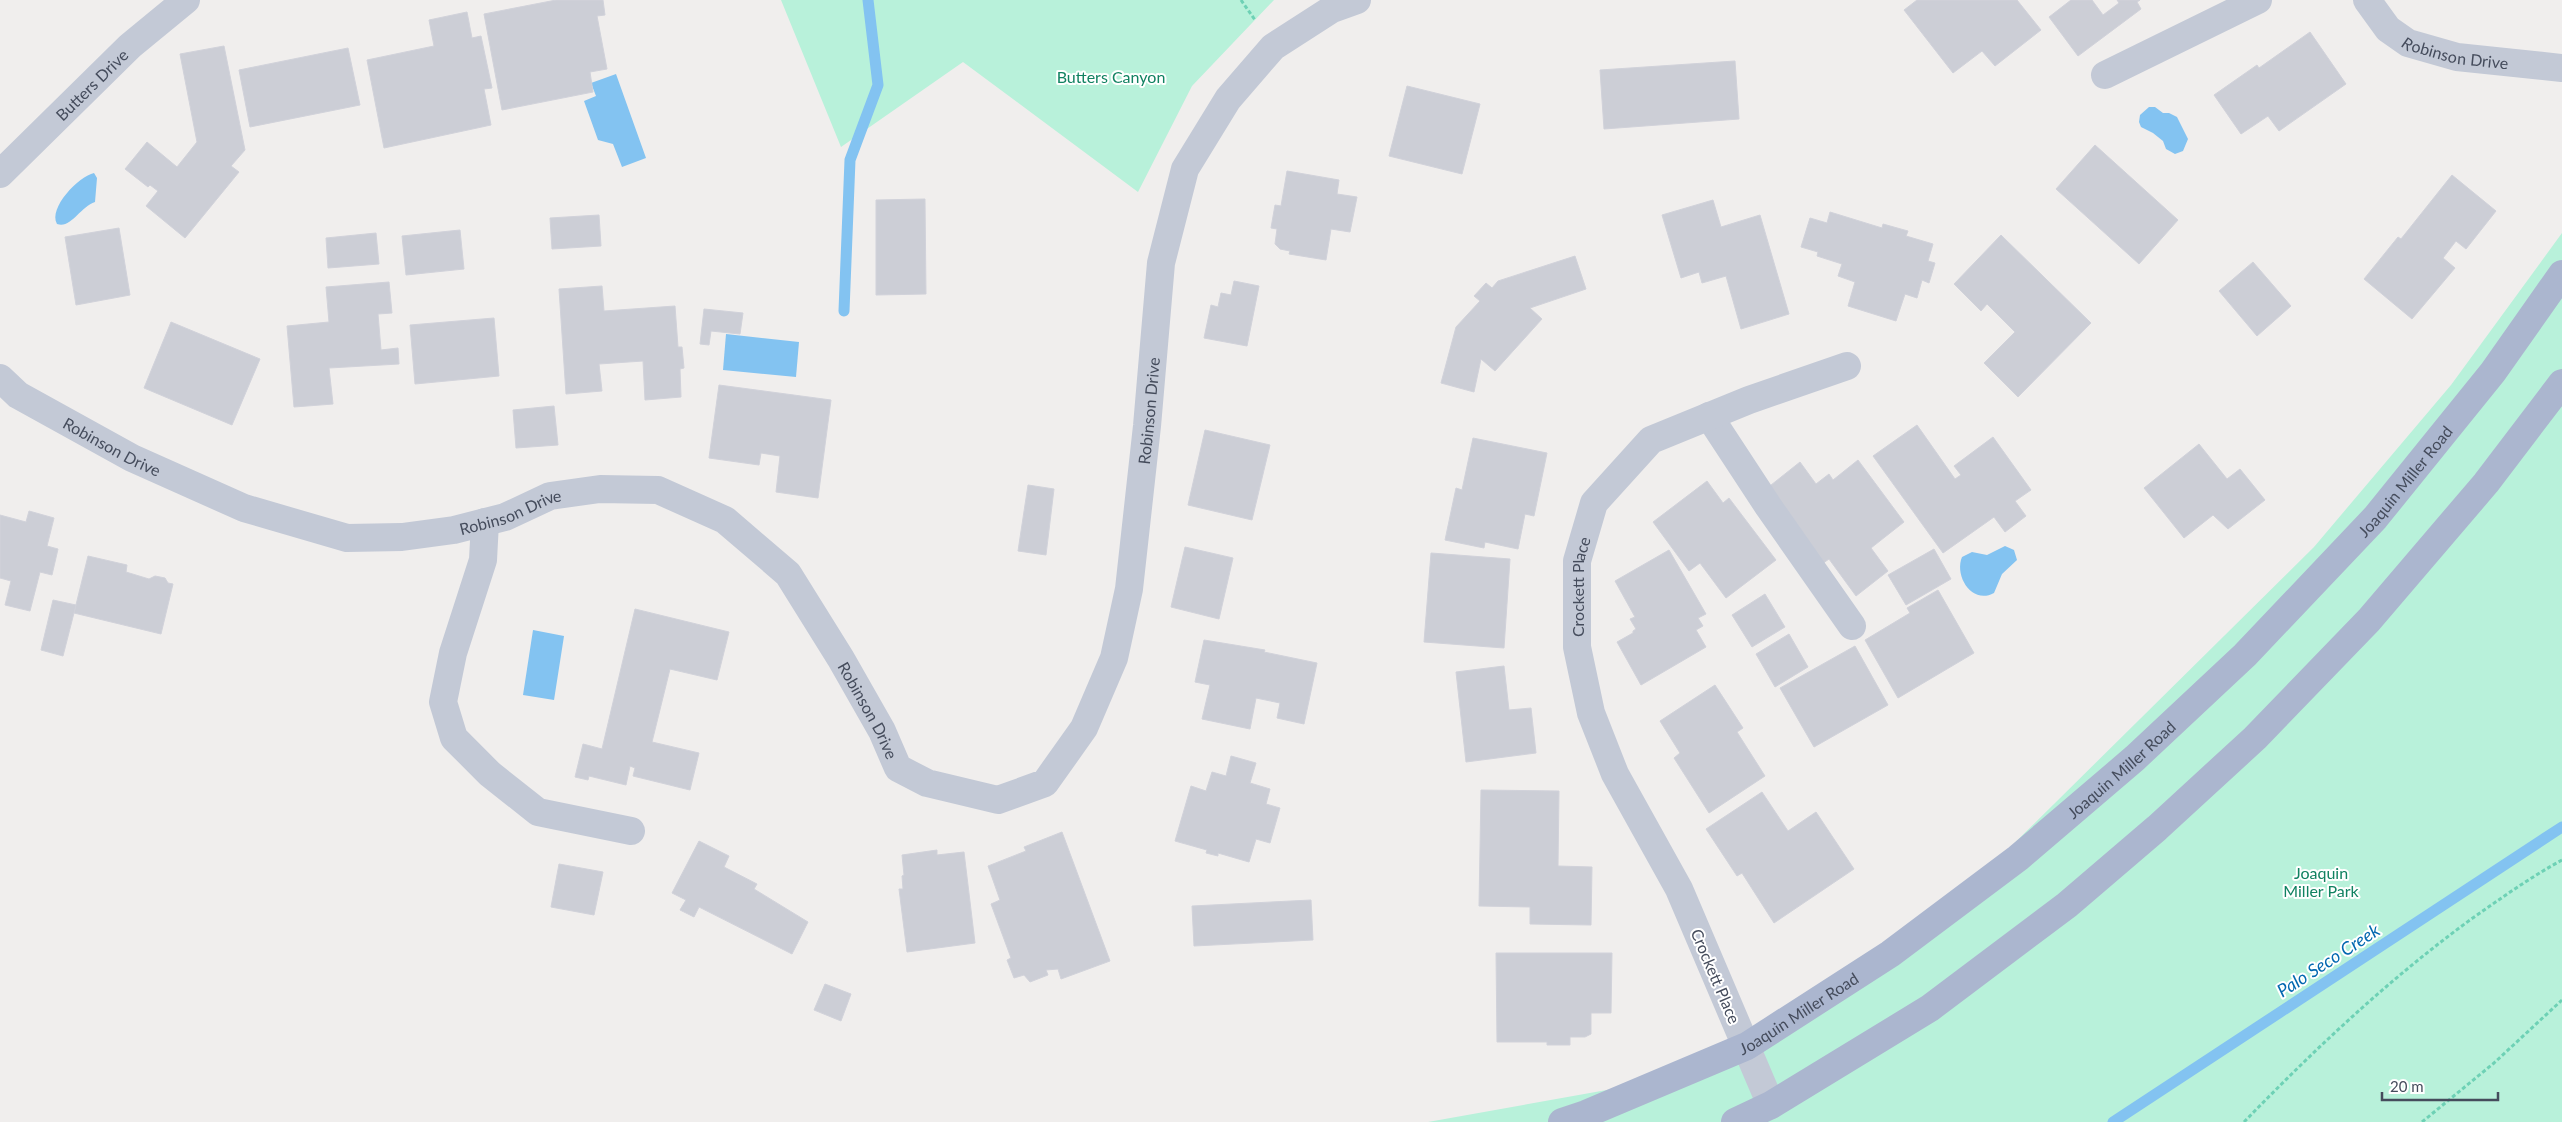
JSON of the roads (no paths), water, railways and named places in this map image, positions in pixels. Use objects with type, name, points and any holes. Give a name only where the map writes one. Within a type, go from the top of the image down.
[{"type":"main road","name":"Joaquin Miller Road","points":[[1562,1122],[1586,1114],[1747,1046],[1890,954],[2011,864],[2149,745],[2244,655],[2375,518],[2493,372],[2562,274]]},
{"type":"main road","points":[[1735,1122],[1771,1105],[1930,1008],[2067,906],[2157,828],[2255,738],[2369,620],[2486,483],[2562,383]]},
{"type":"street","name":"Butters Drive","points":[[0,174],[130,46],[186,0]]},
{"type":"street","name":"Robinson Drive","points":[[0,378],[18,395],[132,458],[244,508],[297,525],[347,538],[402,537],[454,530],[505,517],[550,496],[600,489],[658,490],[725,520],[788,574],[850,675],[882,732],[898,768],[927,784],[998,800],[1045,783],[1084,728],[1114,658],[1130,589],[1161,263],[1185,169],[1228,99],[1274,47],[1332,9],[1357,0]]},
{"type":"street","points":[[2105,75],[2258,0]]},
{"type":"street","name":"Robinson Drive","points":[[2367,0],[2388,29],[2408,43],[2457,57],[2562,68]]},
{"type":"street","name":"Crockett Place","points":[[1771,1105],[1678,889],[1615,774],[1591,713],[1577,647],[1577,561],[1594,503],[1651,440],[1709,416],[1847,366]]},
{"type":"street","points":[[1709,416],[1768,506],[1852,626]]},
{"type":"street","points":[[485,522],[483,560],[453,652],[443,702],[454,738],[490,774],[538,812],[631,831]]},
{"type":"water","points":[[616,74],[646,158],[622,167],[613,144],[598,140],[584,101],[596,96],[591,83]]},
{"type":"water","points":[[2149,107],[2155,107],[2163,113],[2169,113],[2177,117],[2188,139],[2183,151],[2175,154],[2166,149],[2163,141],[2141,127],[2139,122],[2140,115]]},
{"type":"water","points":[[94,173],[97,178],[95,202],[85,208],[71,221],[62,225],[57,224],[55,217],[57,210],[66,194],[81,180]]},
{"type":"water","points":[[726,334],[799,342],[796,377],[723,370]]},
{"type":"water","points":[[2005,546],[2014,550],[2017,560],[2002,574],[1994,593],[1986,596],[1972,592],[1963,580],[1960,564],[1962,557],[1972,552],[1987,555]]},
{"type":"water","points":[[533,630],[564,636],[554,700],[523,695]]},
{"type":"waterway","points":[[844,311],[850,160],[878,85],[868,0]]},
{"type":"waterway","name":"Palo Seco Creek","points":[[2113,1122],[2562,827]]},
{"type":"park label","name":"Butters Canyon","points":[[1111,76]]},
{"type":"park label","name":"Joaquin Miller Park","points":[[2321,881]]}]
